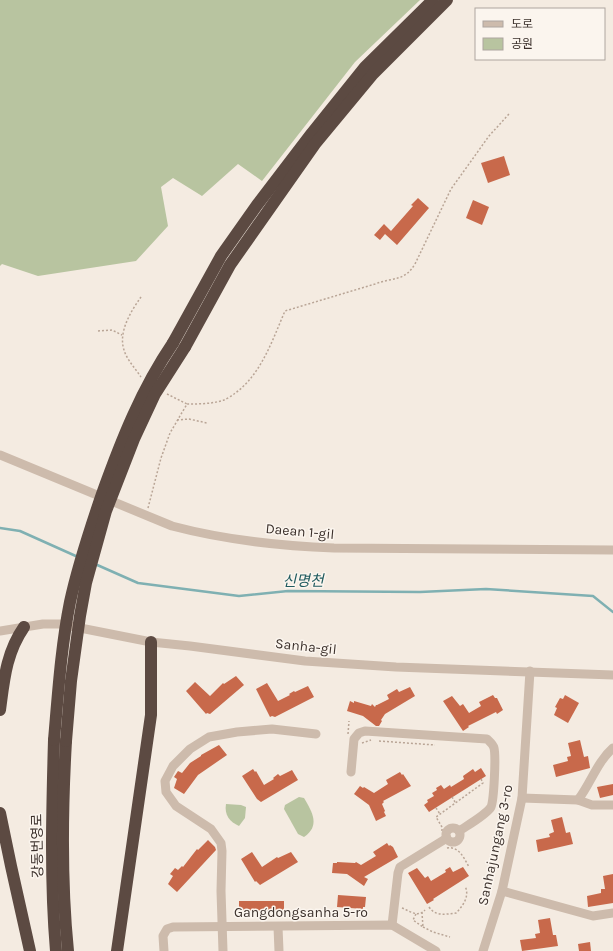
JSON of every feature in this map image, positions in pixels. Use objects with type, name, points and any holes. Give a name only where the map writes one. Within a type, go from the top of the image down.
[{"type":"highway","points":[[60,741],[59,679],[70,602],[88,535],[133,414],[159,364],[173,343],[221,256],[298,151],[365,67],[433,0]]},
{"type":"highway","points":[[60,741],[86,583],[106,511],[134,439],[154,394],[185,347],[230,265],[315,144],[373,74],[447,0]]},
{"type":"highway","points":[[0,710],[4,673],[15,638],[24,626]]},
{"type":"highway","points":[[116,951],[151,715],[150,642]]},
{"type":"highway","name":"강동번영로","points":[[56,951],[53,925],[52,809],[60,741]]},
{"type":"highway","name":"강동번영로","points":[[60,741],[64,774],[63,836],[65,922],[68,951]]},
{"type":"highway","points":[[0,813],[30,951]]},
{"type":"street","name":"Daean 1-gil","points":[[0,455],[146,516],[172,526],[198,533],[308,547],[613,550]]},
{"type":"street","name":"Sanha-gil","points":[[0,631],[24,626],[60,624],[150,642],[305,661],[396,667],[613,675]]},
{"type":"street","name":"Sanhajungang 3-ro","points":[[483,951],[502,891],[522,798],[530,671]]},
{"type":"street","points":[[223,951],[222,851],[220,843],[211,829],[176,806],[166,792],[164,781],[172,766],[190,749],[209,737],[237,732],[272,729],[316,734]]},
{"type":"street","points":[[351,772],[354,739],[359,733],[365,731],[486,739],[491,742],[495,750],[491,806],[487,811],[459,831],[456,828],[449,829],[444,836],[400,867],[398,873],[392,925],[436,951]]},
{"type":"street","points":[[578,800],[586,789],[605,755],[613,748]]},
{"type":"street","points":[[522,798],[578,800],[592,805],[613,806]]},
{"type":"street","points":[[502,891],[593,916],[613,913]]},
{"type":"street","name":"Gangdongsanha 5-ro","points":[[164,951],[163,936],[167,929],[173,927],[392,925]]},
{"type":"street","points":[[278,927],[279,951]]},
{"type":"path","points":[[166,394],[187,404],[225,400],[240,390],[253,376],[261,364],[285,311],[385,280],[402,278],[408,274],[415,264],[451,189],[489,136],[509,114]]},
{"type":"path","points":[[141,297],[134,306],[122,335],[124,350],[129,361],[141,377]]},
{"type":"path","points":[[98,331],[112,330],[122,335]]},
{"type":"path","points":[[146,516],[161,458],[170,433],[187,404]]},
{"type":"path","points":[[177,420],[189,419],[207,424]]},
{"type":"path","points":[[359,744],[372,740]]},
{"type":"path","points":[[379,741],[439,745]]},
{"type":"path","points":[[444,836],[442,827],[436,817],[482,783],[481,779]]},
{"type":"path","points":[[452,798],[455,802]]},
{"type":"path","points":[[436,808],[440,814]]},
{"type":"path","points":[[446,848],[452,847],[456,849],[469,867]]},
{"type":"path","points":[[429,907],[437,914],[456,913],[465,901],[467,892],[465,886]]},
{"type":"path","points":[[401,906],[416,914],[422,913],[425,910]]},
{"type":"path","points":[[422,913],[423,926]]},
{"type":"path","points":[[416,914],[412,920],[433,932],[450,937]]},
{"type":"green space","points":[[0,0],[420,0],[355,62],[262,181],[238,164],[202,196],[173,178],[161,187],[168,226],[136,261],[38,276],[2,264],[0,266]]},
{"type":"green space","points":[[299,797],[304,798],[313,819],[312,828],[304,837],[298,834],[284,809],[285,805]]},
{"type":"green space","points":[[226,804],[241,805],[246,807],[245,818],[239,826],[228,818]]},
{"type":"building","points":[[504,156],[510,175],[488,183],[481,163]]},
{"type":"building","points":[[418,198],[429,208],[397,245],[385,234],[380,240],[374,235],[384,224],[391,231]]},
{"type":"building","points":[[473,200],[489,207],[482,225],[466,218]]},
{"type":"building","points":[[236,676],[244,685],[210,714],[206,714],[186,691],[195,682],[210,696],[223,683],[224,684]]},
{"type":"building","points":[[267,683],[278,701],[290,695],[289,694],[294,691],[295,692],[308,686],[314,697],[275,717],[270,717],[256,689]]},
{"type":"building","points":[[410,687],[415,696],[385,714],[379,726],[376,726],[363,716],[347,711],[350,701],[371,706],[372,704],[375,707],[376,705],[389,699],[387,695],[397,689],[399,692]]},
{"type":"building","points":[[493,695],[497,698],[503,710],[468,726],[469,727],[463,731],[443,701],[452,696],[460,706],[463,704],[469,713],[481,706],[479,702]]},
{"type":"building","points":[[565,695],[579,703],[568,723],[554,715],[557,708],[555,707],[560,698],[563,699]]},
{"type":"building","points":[[580,740],[584,757],[588,756],[590,768],[556,777],[553,765],[568,761],[567,757],[571,756],[568,743]]},
{"type":"building","points":[[219,745],[227,755],[198,775],[184,794],[174,788],[177,779],[174,777],[178,771],[182,773],[190,763]]},
{"type":"building","points":[[481,768],[486,776],[429,812],[424,805],[428,802],[427,800],[434,796],[432,793],[437,790],[436,788],[441,785],[444,789],[450,785],[451,787],[464,779],[463,776],[473,769],[475,772]]},
{"type":"building","points":[[253,769],[255,772],[256,771],[264,785],[274,779],[273,778],[278,774],[280,776],[292,770],[298,780],[261,802],[257,799],[242,776]]},
{"type":"building","points":[[400,772],[411,786],[383,801],[384,802],[382,804],[386,816],[376,821],[369,805],[354,794],[360,786],[374,793],[388,784],[386,780]]},
{"type":"building","points":[[613,784],[613,795],[600,798],[597,787]]},
{"type":"building","points":[[562,817],[566,833],[570,832],[573,844],[538,852],[536,840],[550,837],[549,834],[554,832],[551,820]]},
{"type":"building","points":[[208,840],[216,850],[177,892],[168,884],[173,876],[170,874],[175,868],[178,870],[182,866],[183,867],[197,849],[198,850]]},
{"type":"building","points":[[387,843],[389,846],[390,845],[393,847],[398,857],[364,877],[368,879],[364,886],[347,874],[332,873],[333,863],[356,862],[361,865],[376,856],[373,852]]},
{"type":"building","points":[[252,852],[262,867],[277,857],[278,858],[291,852],[298,862],[260,885],[256,881],[255,882],[241,859]]},
{"type":"building","points":[[450,867],[453,872],[463,867],[469,876],[427,904],[408,873],[417,868],[425,878],[428,876],[431,881],[446,872],[445,870]]},
{"type":"building","points":[[613,874],[613,903],[588,907],[587,896],[601,893],[601,889],[605,889],[603,876]]},
{"type":"building","points":[[338,895],[366,897],[365,907],[363,907],[363,909],[337,907]]},
{"type":"building","points":[[239,901],[284,901],[284,910],[239,911]]},
{"type":"building","points":[[550,918],[553,935],[556,935],[558,946],[522,951],[520,940],[536,938],[535,934],[540,933],[538,920]]},
{"type":"building","points":[[590,942],[591,951],[579,951],[578,944]]},
{"type":"waterway","name":"신명천","points":[[0,528],[20,531],[78,557]]},
{"type":"waterway","name":"신명천","points":[[95,564],[138,583],[239,596],[288,591],[420,592],[486,589],[593,596],[613,612]]}]
